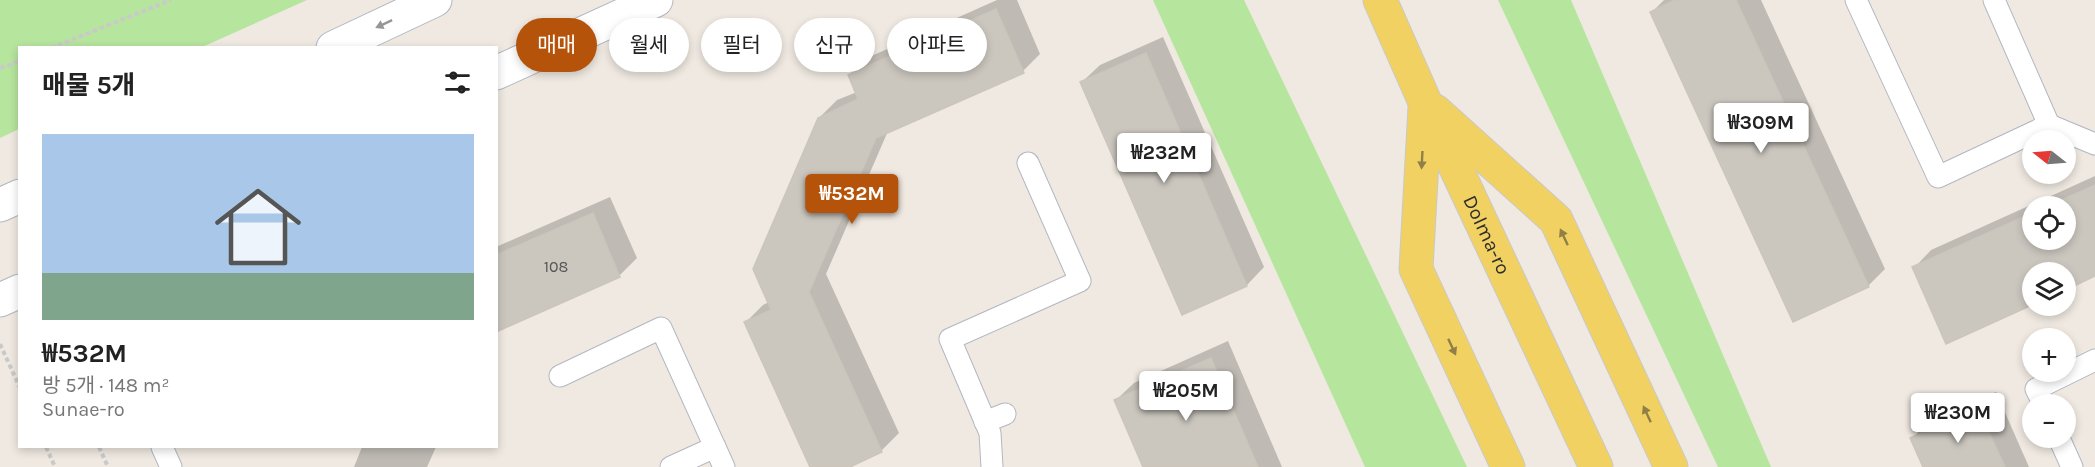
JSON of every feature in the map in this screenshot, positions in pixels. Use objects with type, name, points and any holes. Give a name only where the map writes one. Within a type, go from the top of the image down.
[{"type":"main road","points":[[337,46],[435,0]]},
{"type":"main road","points":[[498,72],[656,0]]},
{"type":"main road","name":"Dolma-ro","points":[[1380,0],[1425,102],[1596,467]]},
{"type":"main road","points":[[1425,102],[1416,268],[1508,467]]},
{"type":"main road","points":[[1425,102],[1556,220],[1671,467]]},
{"type":"main road","points":[[0,205],[18,197]]},
{"type":"main road","points":[[0,300],[18,292]]},
{"type":"lane","points":[[1856,0],[1938,177],[2049,125]]},
{"type":"lane","points":[[1994,0],[2049,125],[2095,144]]},
{"type":"lane","points":[[992,467],[990,434],[950,339],[1080,281],[1028,163]]},
{"type":"lane","points":[[560,376],[660,328],[724,467]]},
{"type":"lane","points":[[2038,394],[2036,389],[2095,360]]},
{"type":"lane","points":[[985,422],[1005,414]]},
{"type":"lane","points":[[671,467],[715,447]]},
{"type":"lane","points":[[162,448],[171,467]]},
{"type":"lane","points":[[2063,448],[2072,467]]},
{"type":"path","points":[[56,46],[171,0]]},
{"type":"path","points":[[0,68],[18,62]]},
{"type":"path","points":[[0,344],[18,384]]},
{"type":"path","points":[[13,373],[18,374]]},
{"type":"path","points":[[46,448],[55,467]]},
{"type":"path","points":[[99,448],[108,467]]},
{"type":"green space","points":[[0,0],[307,0],[204,46],[18,46],[18,129],[0,138]]},
{"type":"green space","points":[[1153,0],[1244,0],[1467,467],[1365,467]]},
{"type":"green space","points":[[1498,0],[1571,0],[1771,467],[1718,467]]},
{"type":"building","points":[[1675,0],[1736,0],[1869,287],[1793,322],[1650,12]]},
{"type":"building","points":[[996,9],[1024,73],[876,138],[809,292],[882,452],[850,467],[810,467],[744,322],[771,310],[753,269],[818,118],[858,99],[848,75],[855,72],[875,72],[875,63],[887,58],[887,72],[987,72],[987,18],[976,18]]},
{"type":"building","points":[[1146,53],[1247,286],[1182,315],[1080,82]]},
{"type":"building","points":[[2095,185],[2095,276],[2076,285],[2076,262],[2022,262],[2022,310],[1946,344],[1912,267],[2022,218],[2022,250],[2076,250],[2076,196],[2070,196]]},
{"type":"building","points":[[593,213],[620,277],[498,331],[498,254]]},
{"type":"building","points":[[1211,358],[1258,467],[1143,467],[1114,400]]},
{"type":"building","points":[[1978,408],[2005,467],[1923,467],[1910,438]]}]
